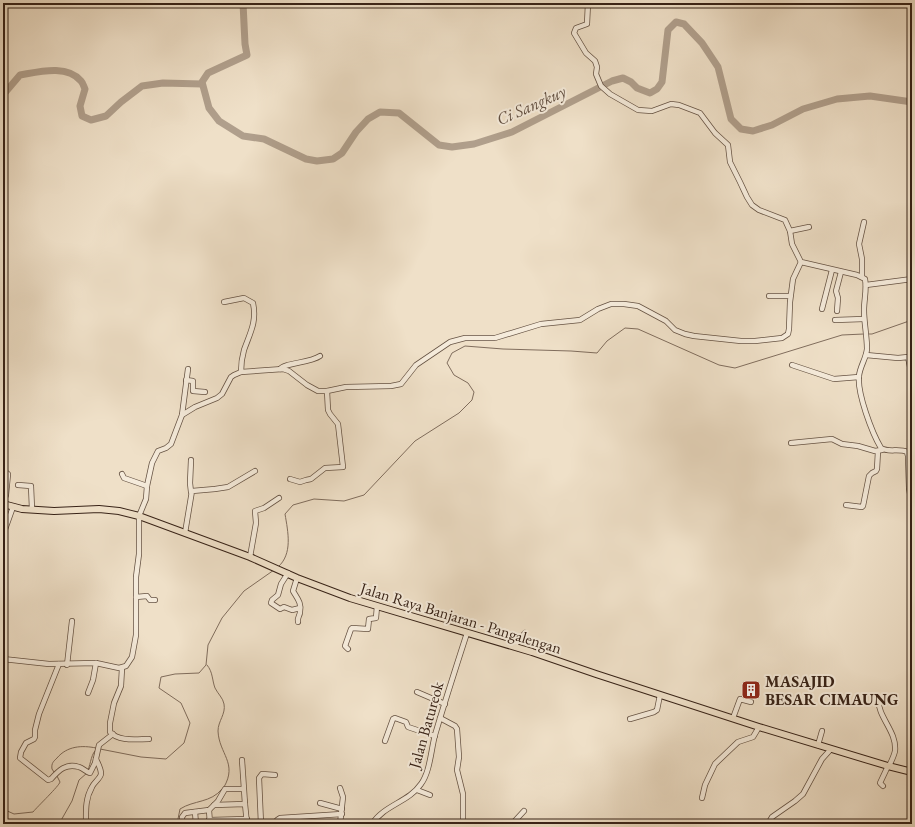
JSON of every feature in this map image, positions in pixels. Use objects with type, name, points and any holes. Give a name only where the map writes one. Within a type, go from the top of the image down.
[{"type":"main road","name":"Jalan Raya Banjaran - Pangalengan","points":[[3,504],[32,510],[54,511],[99,509],[119,511],[139,516],[250,556],[297,578],[350,598],[514,646],[660,696],[831,749],[912,772]]},
{"type":"street","points":[[588,3],[587,24],[576,28],[574,33],[586,53],[595,61],[597,67],[596,74],[601,86],[610,94],[638,110],[652,111],[671,104],[679,105],[700,113],[715,132],[728,145],[730,162],[752,205],[759,210],[783,219],[786,223],[790,231],[792,244],[801,262],[862,277]]},
{"type":"street","points":[[846,505],[863,506],[869,476],[877,469],[880,450],[864,407],[858,377],[866,355],[864,319],[866,285],[865,279],[862,277],[862,259],[859,244],[864,222]]},
{"type":"street","points":[[790,231],[809,227]]},
{"type":"street","points":[[182,415],[195,407],[218,398],[222,394],[231,377],[241,372],[280,369],[289,371],[316,390],[327,391],[346,387],[395,386],[401,384],[416,365],[450,342],[465,338],[495,338],[541,324],[580,320],[598,308],[611,304],[638,306],[666,321],[675,330],[685,334],[741,341],[782,338],[788,334],[790,296],[793,279],[801,262]]},
{"type":"street","points":[[822,309],[832,270]]},
{"type":"street","points":[[837,311],[838,298],[836,292],[841,272]]},
{"type":"street","points":[[866,285],[912,279]]},
{"type":"street","points":[[910,302],[912,295]]},
{"type":"street","points":[[769,296],[790,296]]},
{"type":"street","points":[[224,302],[244,298],[253,303],[254,316],[252,332],[244,350],[241,372]]},
{"type":"street","points":[[835,320],[864,319]]},
{"type":"street","points":[[866,355],[898,358],[908,357],[912,377]]},
{"type":"street","points":[[280,369],[283,366],[307,362],[320,356]]},
{"type":"street","points":[[792,365],[834,379],[858,377]]},
{"type":"street","points":[[3,659],[66,665],[96,663],[122,668],[129,662],[134,650],[136,635],[136,577],[139,554],[139,516],[146,498],[152,463],[158,451],[171,444],[182,415],[188,369]]},
{"type":"street","points":[[186,380],[193,381],[193,391],[205,392]]},
{"type":"street","points":[[290,479],[300,482],[311,479],[325,468],[339,468],[343,466],[338,424],[328,410],[327,391]]},
{"type":"street","points":[[791,443],[832,439],[842,444],[880,450],[910,451],[909,488],[912,506]]},
{"type":"street","points":[[185,533],[191,492],[191,460]]},
{"type":"street","points":[[3,470],[6,472],[8,478],[6,495],[3,504]]},
{"type":"street","points":[[191,492],[194,490],[215,490],[228,487],[255,471]]},
{"type":"street","points":[[122,474],[124,478],[147,486]]},
{"type":"street","points":[[18,485],[31,486],[32,510]]},
{"type":"street","points":[[250,556],[256,523],[255,511],[264,508],[279,498]]},
{"type":"street","points":[[3,535],[13,506]]},
{"type":"street","points":[[287,573],[280,585],[278,595],[272,600],[271,603],[280,609],[284,607],[292,610],[300,608]]},
{"type":"street","points":[[297,578],[292,591],[300,601],[301,612],[297,618],[298,622]]},
{"type":"street","points":[[136,597],[147,596],[151,600],[155,600]]},
{"type":"street","points":[[348,649],[345,646],[351,629],[368,629],[369,619],[376,618],[377,606]]},
{"type":"street","points":[[66,665],[72,621]]},
{"type":"street","name":"Jalan Batureok","points":[[372,824],[376,817],[417,790],[421,785],[427,772],[440,718],[467,633]]},
{"type":"street","points":[[514,646],[525,633]]},
{"type":"street","points":[[88,693],[92,683],[96,663]]},
{"type":"street","points":[[59,664],[39,714],[35,737],[26,743],[20,757],[48,780],[52,779],[58,770],[63,767],[79,767],[88,773],[96,759],[99,745],[113,734]]},
{"type":"street","points":[[122,668],[121,686],[110,724],[110,732],[127,739],[149,739]]},
{"type":"street","points":[[417,692],[445,704]]},
{"type":"street","points":[[630,719],[657,710],[660,696]]},
{"type":"street","points":[[878,698],[878,704],[893,737],[895,753],[880,783],[883,786]]},
{"type":"street","points":[[733,718],[740,699],[751,702]]},
{"type":"street","points":[[385,741],[394,718],[406,722],[408,727],[435,736]]},
{"type":"street","points":[[440,718],[455,726],[457,729],[459,757],[457,770],[463,794],[463,824]]},
{"type":"street","points":[[702,798],[715,764],[738,742],[752,737],[759,727]]},
{"type":"street","points":[[818,745],[822,732]]},
{"type":"street","points":[[768,824],[776,814],[796,801],[803,794],[822,759],[831,749]]},
{"type":"street","points":[[86,824],[85,815],[88,798],[91,788],[100,774],[100,769],[96,759]]},
{"type":"street","points":[[209,810],[210,822],[247,821],[243,790],[242,760]]},
{"type":"street","points":[[261,824],[260,778],[262,774],[275,775]]},
{"type":"street","points":[[340,788],[343,797],[340,824]]},
{"type":"street","points":[[182,824],[182,817],[184,814],[209,810],[218,801],[225,790],[243,790]]},
{"type":"street","points":[[417,790],[430,794]]},
{"type":"street","points":[[320,803],[342,812]]},
{"type":"street","points":[[214,805],[245,804]]},
{"type":"street","points":[[512,824],[524,811]]},
{"type":"street","points":[[195,812],[196,824]]},
{"type":"street","points":[[277,824],[277,820],[280,818],[342,812]]},
{"type":"waterway","name":"Ci Sangkuy","points":[[243,3],[247,55],[208,73],[202,82],[209,108],[219,121],[243,136],[264,139],[306,159],[317,161],[333,159],[342,153],[356,132],[368,119],[380,112],[399,113],[439,145],[452,147],[474,144],[512,132],[612,81],[623,78],[631,82],[637,88],[650,93],[657,89],[662,82],[668,30],[676,22],[684,24],[702,43],[718,67],[731,119],[741,129],[753,131],[772,125],[803,109],[837,99],[870,96],[912,102]]},
{"type":"waterway","points":[[3,95],[20,75],[52,70],[68,72],[75,76],[83,84],[85,89],[80,106],[82,116],[91,120],[106,116],[142,86],[163,83],[202,84]]},
{"type":"waterway","points":[[867,334],[872,334],[912,320]]},
{"type":"waterway","points":[[278,567],[283,562],[288,549],[285,514],[293,505],[314,499],[344,501],[364,495],[415,441],[459,413],[472,400],[474,392],[468,383],[454,375],[447,363],[452,353],[465,346],[597,353],[607,341],[625,328],[638,329],[719,365],[735,368],[842,335],[864,334]]},
{"type":"waterway","points":[[100,749],[141,757],[166,759],[184,743],[190,723],[181,703],[159,688],[161,677],[175,674],[199,673],[206,665],[208,645],[222,618],[244,591],[274,570]]},
{"type":"waterway","points":[[207,665],[215,688],[224,704],[224,711],[218,731],[221,746],[229,765],[228,779],[224,787]]},
{"type":"waterway","points":[[54,772],[52,769],[53,762],[65,751],[75,747],[96,748]]},
{"type":"waterway","points":[[88,770],[92,756],[97,749]]},
{"type":"waterway","points":[[59,824],[72,801],[79,780],[87,773]]},
{"type":"waterway","points":[[3,809],[14,814],[33,812],[59,784],[60,782],[57,776]]},
{"type":"waterway","points":[[177,824],[180,809],[213,797],[222,789]]},
{"type":"place","name":"MASAJID BESAR CIMAUNG","points":[[751,690]]}]
